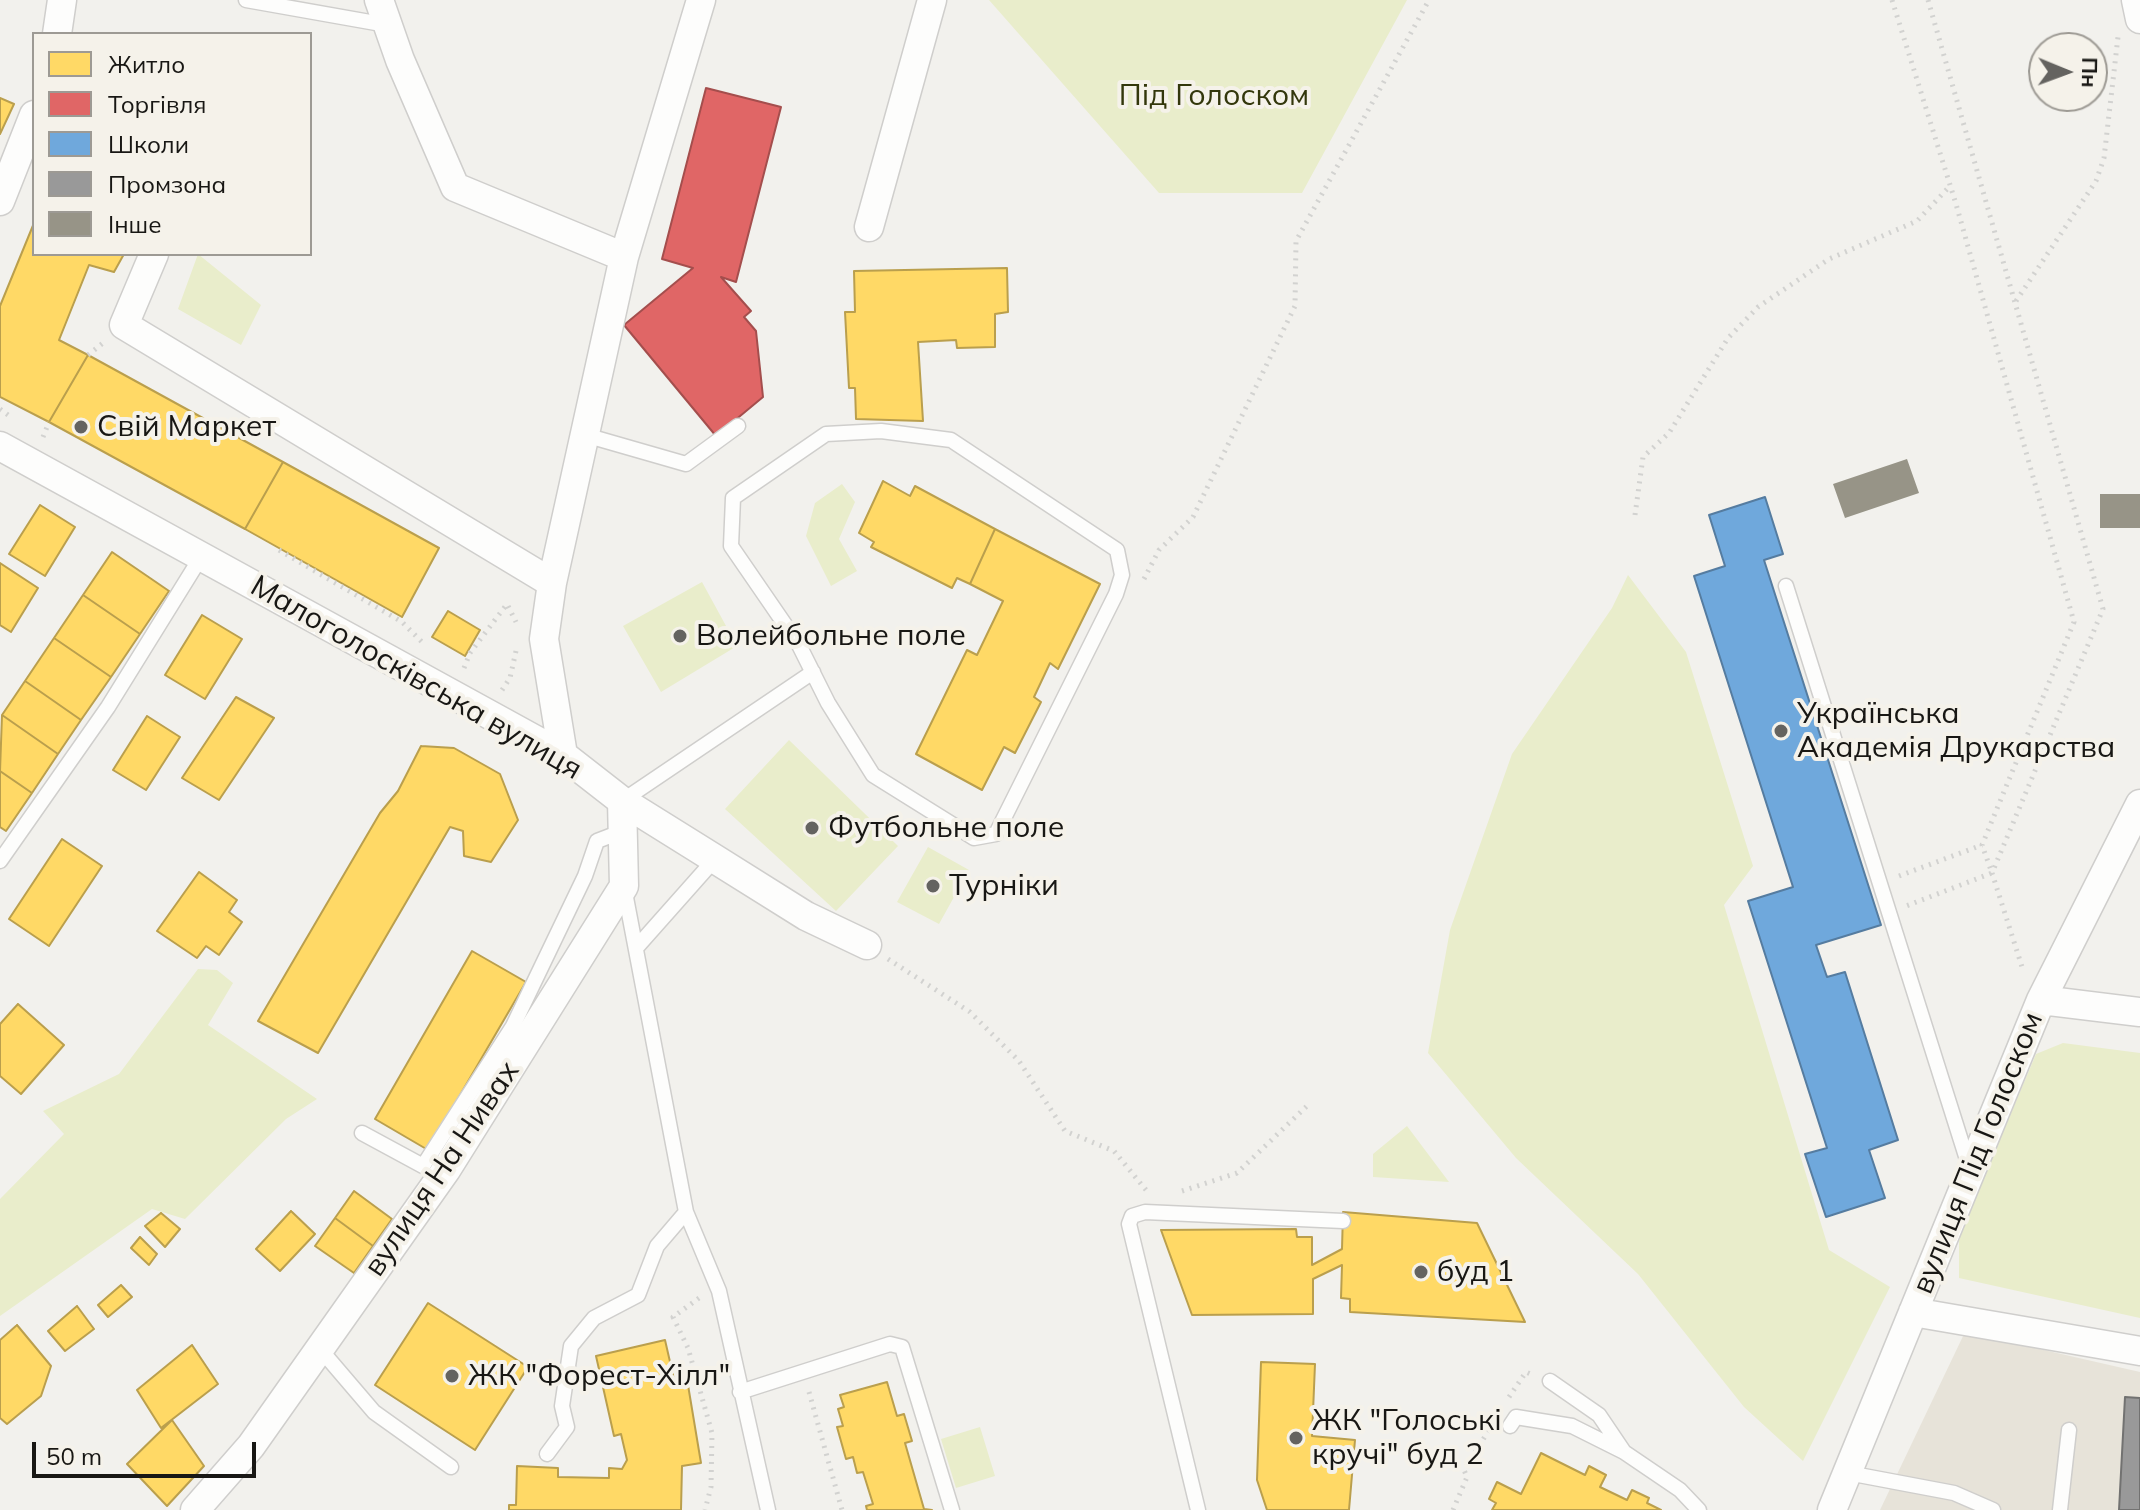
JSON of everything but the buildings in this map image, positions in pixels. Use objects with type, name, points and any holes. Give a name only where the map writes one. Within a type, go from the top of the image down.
[{"type":"street","points":[[57,32],[62,0]]},
{"type":"street","points":[[563,755],[544,639],[552,583],[624,257],[701,0]]},
{"type":"street","points":[[869,227],[932,0]]},
{"type":"street","points":[[2130,24],[2136,0]]},
{"type":"street","points":[[383,12],[455,187],[624,257]]},
{"type":"street","points":[[0,201],[32,120]]},
{"type":"street","points":[[153,256],[124,325],[552,583]]},
{"type":"street","name":"Малоголосківська вулиця","points":[[0,446],[563,755],[622,801],[806,916],[867,945]]},
{"type":"street","points":[[622,801],[624,886]]},
{"type":"street","name":"вулиця Під Голоском","points":[[1832,1510],[2041,1000],[2140,804]]},
{"type":"street","name":"вулиця На Нивах","points":[[195,1510],[251,1446],[446,1170],[624,886]]},
{"type":"street","points":[[2041,1000],[2140,1012]]},
{"type":"street","points":[[1913,1312],[2140,1351]]},
{"type":"lane","points":[[246,0],[383,12]]},
{"type":"lane","points":[[585,435],[686,464],[738,426]]},
{"type":"lane","points":[[881,431],[951,440],[1117,550],[1122,575],[1116,594],[996,834],[974,838],[873,775],[813,672],[799,645],[731,546],[733,498],[826,434],[881,431]]},
{"type":"lane","points":[[0,861],[108,707],[201,557]]},
{"type":"lane","points":[[1786,586],[1970,1172]]},
{"type":"lane","points":[[622,801],[813,672]]},
{"type":"lane","points":[[362,1133],[423,1166],[513,1026],[585,876],[597,841],[623,831]]},
{"type":"lane","points":[[636,948],[715,859]]},
{"type":"lane","points":[[624,886],[686,1212],[719,1291],[768,1510]]},
{"type":"lane","points":[[547,1454],[567,1427],[562,1406],[571,1346],[594,1318],[638,1295],[657,1246],[686,1212]]},
{"type":"lane","points":[[1198,1510],[1129,1224],[1132,1216],[1145,1212],[1343,1221]]},
{"type":"lane","points":[[740,1392],[890,1344],[902,1347],[952,1510]]},
{"type":"lane","points":[[321,1350],[374,1412],[451,1467]]},
{"type":"lane","points":[[1550,1381],[1599,1415],[1624,1452]]},
{"type":"lane","points":[[1510,1426],[1516,1417],[1572,1426],[1624,1452],[1680,1490],[1699,1510]]},
{"type":"lane","points":[[2060,1510],[2069,1430]]},
{"type":"lane","points":[[1848,1473],[1954,1493],[1993,1510]]},
{"type":"path","points":[[1148,571],[1159,550],[1193,517],[1295,306],[1296,241],[1429,0]]},
{"type":"path","points":[[1892,0],[1950,186],[2074,622],[1982,845],[2026,976]]},
{"type":"path","points":[[1889,913],[1992,873],[2103,609],[1928,0]]},
{"type":"path","points":[[2016,301],[2096,181],[2104,158],[2130,24]]},
{"type":"path","points":[[1635,515],[1643,457],[1669,433],[1728,338],[1758,307],[1829,259],[1917,221],[1950,186]]},
{"type":"path","points":[[42,438],[49,422]]},
{"type":"path","points":[[279,550],[402,622],[431,650]]},
{"type":"path","points":[[459,679],[470,653],[507,604],[515,615],[517,626]]},
{"type":"path","points":[[496,699],[510,678],[519,637]]},
{"type":"path","points":[[1880,883],[1982,845]]},
{"type":"path","points":[[867,945],[970,1012],[1019,1061],[1065,1131],[1114,1151],[1154,1200]]},
{"type":"path","points":[[1168,1195],[1237,1173],[1309,1104]]},
{"type":"path","points":[[705,1510],[711,1487],[712,1433],[688,1348],[673,1317],[693,1301],[719,1291]]},
{"type":"path","points":[[823,1385],[809,1389],[842,1510]]},
{"type":"shaded area","points":[[1965,1332],[2140,1372],[2140,1510],[1880,1510]]},
{"type":"green space","name":"Під Голоском","points":[[989,0],[1407,0],[1302,193],[1159,193]]},
{"type":"green space","points":[[197,256],[261,305],[241,345],[178,309]]},
{"type":"green space","points":[[842,484],[855,502],[839,539],[857,571],[831,586],[806,536],[815,503]]},
{"type":"green space","points":[[1628,575],[1686,652],[1753,866],[1724,905],[1829,1250],[1890,1287],[1803,1461],[1744,1407],[1638,1274],[1516,1158],[1428,1053],[1450,930],[1512,754],[1612,608]]},
{"type":"green space","name":"Волейбольне поле","points":[[702,582],[737,646],[661,692],[623,626]]},
{"type":"green space","name":"Футбольне поле","points":[[789,740],[898,846],[836,911],[725,809]]},
{"type":"green space","name":"Турніки","points":[[928,847],[969,870],[939,924],[897,902]]},
{"type":"green space","points":[[198,969],[217,970],[233,983],[208,1025],[317,1099],[286,1119],[185,1219],[152,1209],[0,1316],[0,1199],[64,1134],[43,1111],[119,1074]]},
{"type":"green space","points":[[2063,1043],[2140,1053],[2140,1318],[1959,1278],[1959,1236],[2036,1054]]},
{"type":"green space","points":[[1407,1126],[1449,1182],[1373,1177],[1373,1154]]},
{"type":"green space","points":[[980,1427],[995,1476],[956,1488],[941,1439]]},
{"type":"place","name":"Свій Маркет","points":[[81,427]]},
{"type":"place","name":"Волейбольне поле","points":[[680,636]]},
{"type":"place","name":"Українська Академія Друкарства","points":[[1781,731]]},
{"type":"place","name":"Футбольне поле","points":[[812,828]]},
{"type":"place","name":"Турніки","points":[[933,886]]},
{"type":"place","name":"буд 1","points":[[1421,1272]]},
{"type":"place","name":"ЖК \"Форест-Хілл\"","points":[[452,1376]]},
{"type":"place","name":"ЖК \"Голоські кручі\" буд 2","points":[[1296,1438]]}]
